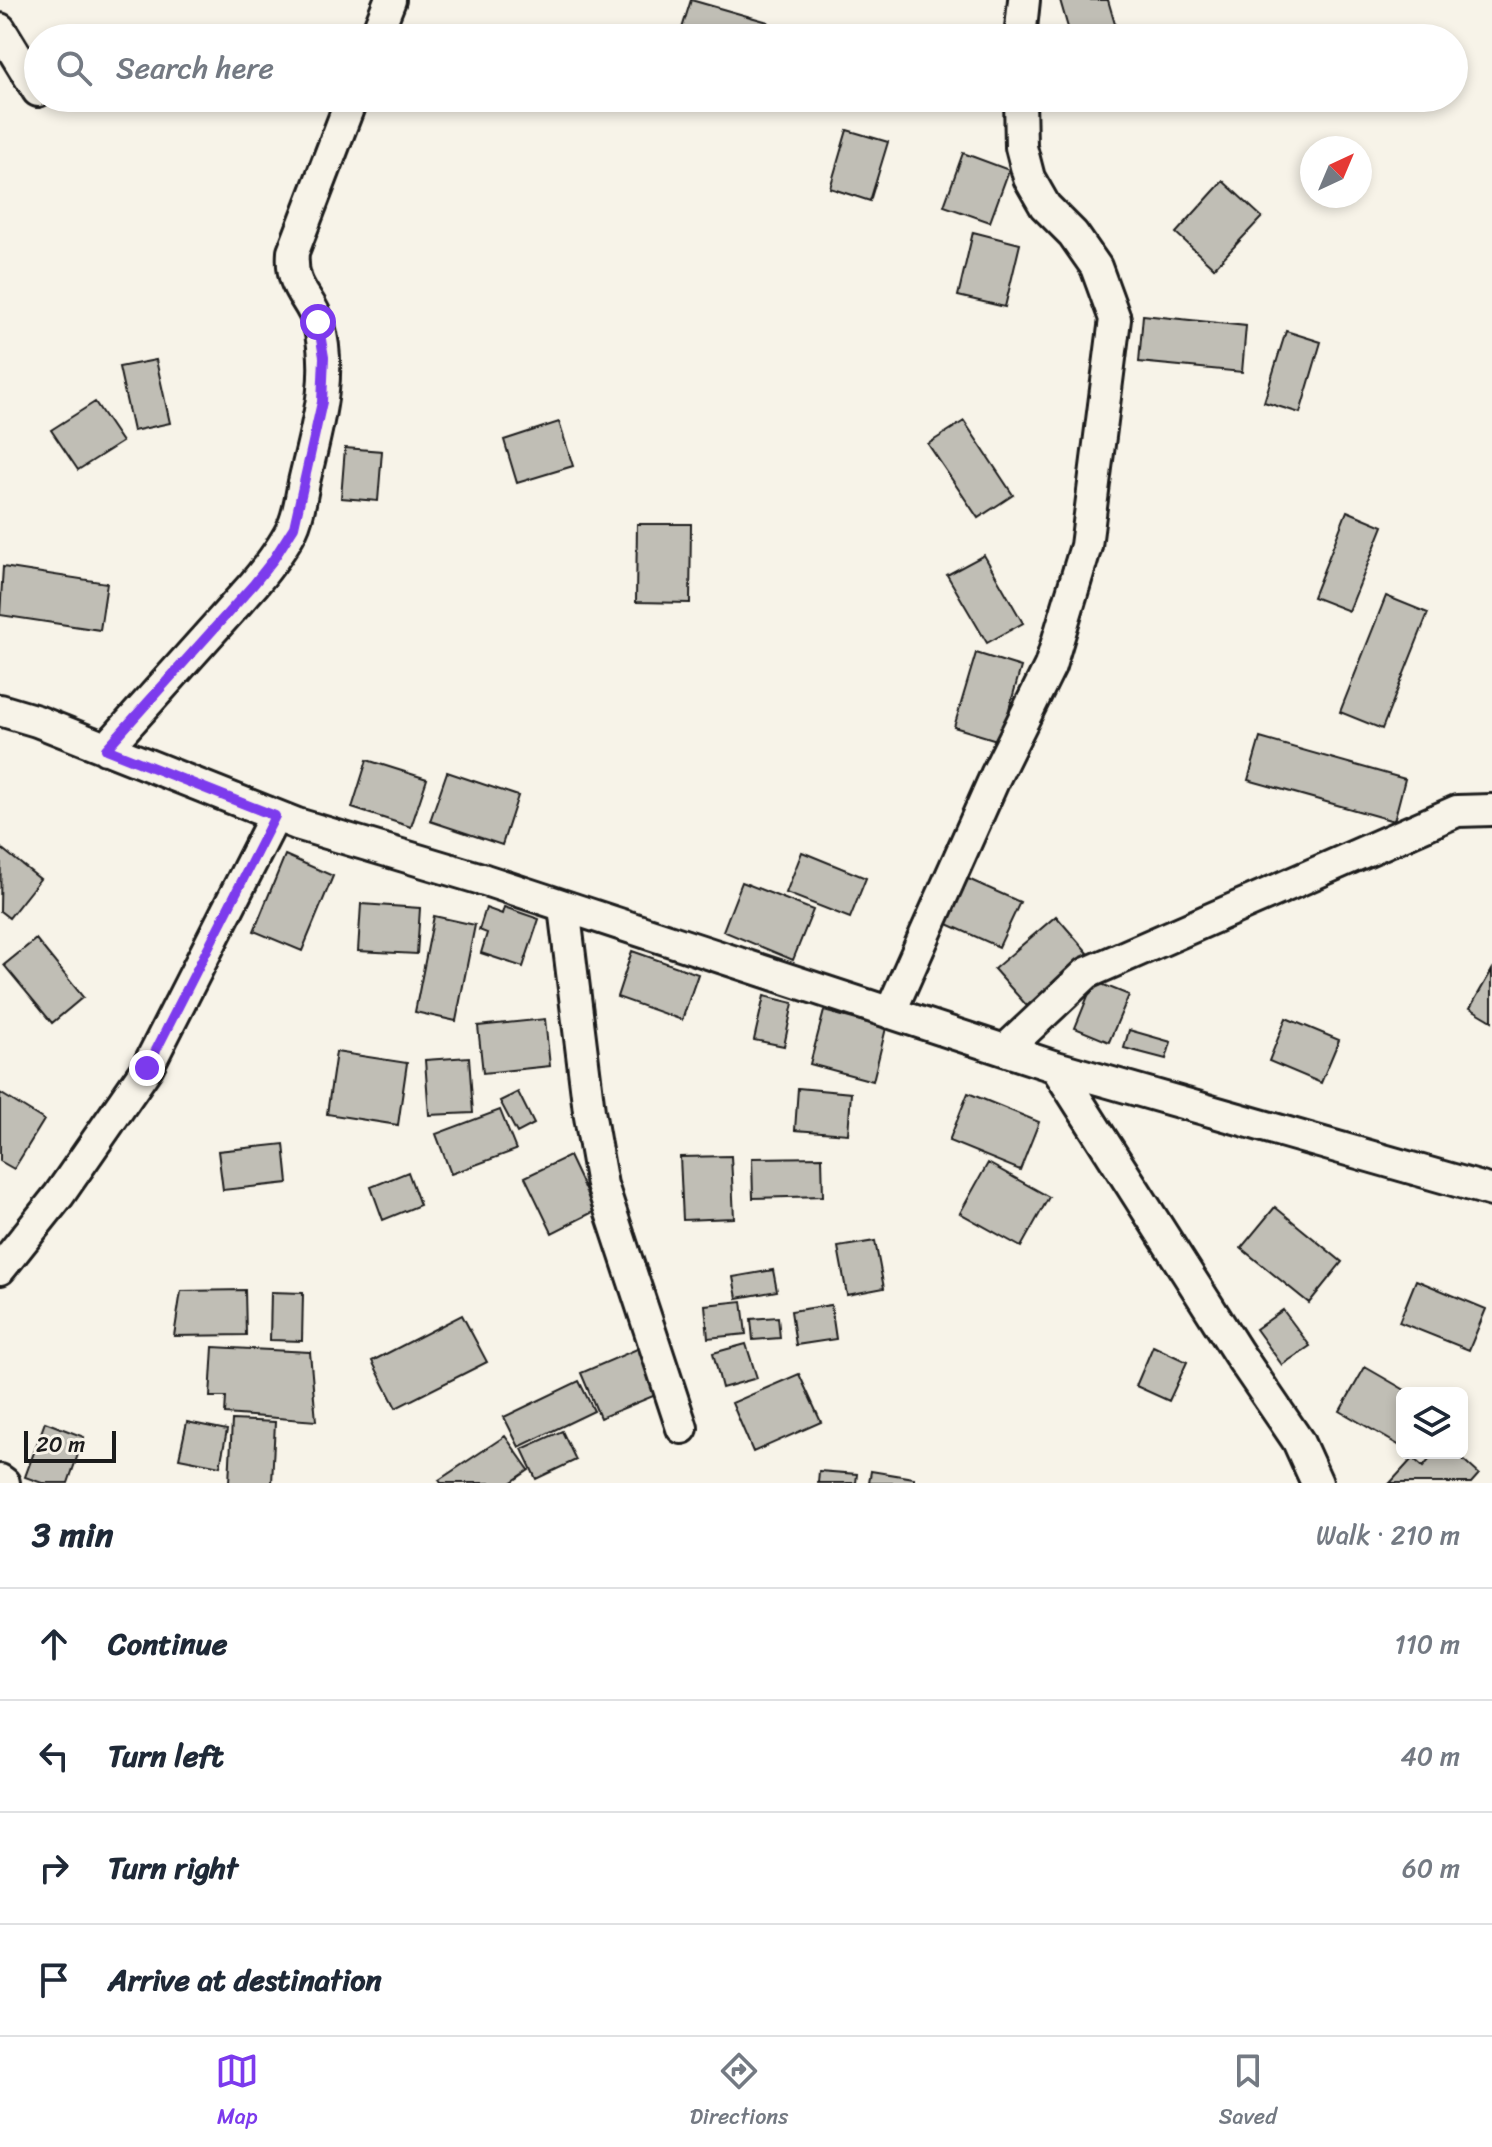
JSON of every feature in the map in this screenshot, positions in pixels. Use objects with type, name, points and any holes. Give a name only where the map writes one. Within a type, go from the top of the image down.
[{"type":"street","points":[[381,24],[390,0]]},
{"type":"street","points":[[1021,24],[1024,0]]},
{"type":"street","points":[[0,29],[24,68]]},
{"type":"street","points":[[106,749],[254,584],[294,527],[322,402],[324,357],[318,322],[297,285],[292,266],[293,252],[347,112]]},
{"type":"street","points":[[890,1013],[996,775],[1050,666],[1086,546],[1115,319],[1096,267],[1073,234],[1045,206],[1029,178],[1021,147],[1020,112]]},
{"type":"street","points":[[0,710],[37,721],[275,816],[1056,1067],[1492,1191]]},
{"type":"street","points":[[1005,1050],[1087,973],[1457,811],[1492,810]]},
{"type":"street","points":[[0,1269],[59,1195],[147,1068],[275,816]]},
{"type":"street","points":[[564,907],[589,1111],[602,1185],[682,1428]]},
{"type":"street","points":[[1056,1067],[1238,1353],[1298,1441],[1317,1483]]},
{"type":"building","points":[[691,0],[768,22],[767,24],[683,24]]},
{"type":"building","points":[[1060,0],[1108,0],[1115,24],[1067,24]]},
{"type":"building","points":[[847,130],[888,142],[870,201],[830,188]]},
{"type":"building","points":[[963,153],[1009,170],[990,222],[944,206]]},
{"type":"building","points":[[1223,181],[1262,217],[1214,268],[1176,233]]},
{"type":"building","points":[[973,232],[1020,244],[1005,307],[958,296]]},
{"type":"building","points":[[1143,315],[1246,326],[1242,372],[1139,362]]},
{"type":"building","points":[[1286,331],[1321,342],[1300,413],[1264,402]]},
{"type":"building","points":[[156,360],[170,423],[133,431],[119,367]]},
{"type":"building","points":[[95,402],[122,442],[78,470],[51,430]]},
{"type":"building","points":[[964,421],[1013,495],[978,518],[928,444]]},
{"type":"building","points":[[559,422],[573,466],[517,483],[504,440]]},
{"type":"building","points":[[345,448],[382,451],[378,501],[341,498]]},
{"type":"building","points":[[1347,511],[1383,526],[1349,611],[1313,597]]},
{"type":"building","points":[[637,524],[691,524],[690,603],[636,602]]},
{"type":"building","points":[[984,555],[1023,623],[987,643],[947,575]]},
{"type":"building","points":[[3,567],[107,583],[100,630],[0,615]]},
{"type":"building","points":[[1386,596],[1428,613],[1382,729],[1340,712]]},
{"type":"building","points":[[976,653],[1021,667],[1000,741],[954,727]]},
{"type":"building","points":[[1260,738],[1405,779],[1394,821],[1248,780]]},
{"type":"building","points":[[367,760],[427,779],[411,827],[352,808]]},
{"type":"building","points":[[447,772],[518,796],[502,845],[430,821]]},
{"type":"building","points":[[1,848],[40,879],[9,918],[0,911]]},
{"type":"building","points":[[802,852],[866,878],[850,918],[786,893]]},
{"type":"building","points":[[285,855],[333,876],[302,951],[254,931]]},
{"type":"building","points":[[966,878],[1020,902],[999,947],[945,923]]},
{"type":"building","points":[[742,882],[813,910],[793,960],[723,931]]},
{"type":"building","points":[[361,904],[420,908],[417,954],[358,951]]},
{"type":"building","points":[[504,907],[539,919],[523,967],[481,953],[487,933],[479,930],[486,908],[502,914]]},
{"type":"building","points":[[434,916],[475,925],[456,1021],[415,1012]]},
{"type":"building","points":[[1056,916],[1088,953],[1027,1006],[994,969]]},
{"type":"building","points":[[36,939],[83,997],[52,1023],[4,965]]},
{"type":"building","points":[[632,951],[698,974],[682,1020],[617,997]]},
{"type":"building","points":[[1492,970],[1492,1021],[1470,1008]]},
{"type":"building","points":[[1094,981],[1129,995],[1109,1042],[1075,1028]]},
{"type":"building","points":[[764,996],[793,1003],[784,1046],[754,1040]]},
{"type":"building","points":[[824,1011],[886,1028],[873,1081],[810,1064]]},
{"type":"building","points":[[1286,1018],[1339,1040],[1321,1083],[1269,1061]]},
{"type":"building","points":[[545,1019],[550,1066],[483,1073],[478,1026]]},
{"type":"building","points":[[1129,1030],[1171,1042],[1166,1059],[1124,1048]]},
{"type":"building","points":[[336,1052],[407,1063],[398,1125],[327,1114]]},
{"type":"building","points":[[469,1057],[473,1113],[429,1115],[425,1060]]},
{"type":"building","points":[[798,1088],[851,1093],[848,1134],[795,1130]]},
{"type":"building","points":[[518,1092],[534,1124],[517,1133],[500,1101]]},
{"type":"building","points":[[0,1093],[44,1120],[14,1169],[0,1161]]},
{"type":"building","points":[[968,1093],[1039,1122],[1020,1170],[949,1141]]},
{"type":"building","points":[[500,1110],[516,1150],[451,1174],[436,1134]]},
{"type":"building","points":[[284,1144],[288,1183],[223,1190],[218,1151]]},
{"type":"building","points":[[569,1156],[595,1211],[552,1233],[525,1177]]},
{"type":"building","points":[[731,1156],[734,1218],[683,1220],[680,1157]]},
{"type":"building","points":[[822,1157],[823,1196],[753,1198],[752,1158]]},
{"type":"building","points":[[988,1163],[1049,1197],[1021,1247],[960,1213]]},
{"type":"building","points":[[408,1172],[420,1205],[383,1220],[371,1187]]},
{"type":"building","points":[[1275,1207],[1342,1262],[1309,1303],[1241,1248]]},
{"type":"building","points":[[875,1241],[884,1288],[847,1295],[838,1247]]},
{"type":"building","points":[[773,1270],[777,1291],[737,1298],[733,1277]]},
{"type":"building","points":[[1416,1280],[1486,1309],[1469,1350],[1399,1322]]},
{"type":"building","points":[[245,1290],[246,1335],[174,1336],[181,1291]]},
{"type":"building","points":[[271,1292],[303,1293],[302,1341],[270,1340]]},
{"type":"building","points":[[742,1301],[746,1334],[708,1338],[705,1305]]},
{"type":"building","points":[[831,1305],[836,1339],[796,1345],[791,1311]]},
{"type":"building","points":[[1283,1310],[1310,1346],[1282,1365],[1256,1329]]},
{"type":"building","points":[[462,1315],[487,1362],[396,1408],[372,1361]]},
{"type":"building","points":[[778,1317],[780,1338],[753,1340],[751,1319]]},
{"type":"building","points":[[746,1344],[757,1378],[722,1388],[713,1353]]},
{"type":"building","points":[[644,1346],[663,1392],[600,1418],[581,1373]]},
{"type":"building","points":[[1153,1346],[1187,1362],[1169,1401],[1136,1386]]},
{"type":"building","points":[[213,1347],[310,1352],[316,1421],[225,1414],[226,1397],[210,1397]]},
{"type":"building","points":[[1365,1367],[1400,1387],[1396,1387],[1396,1444],[1340,1411]]},
{"type":"building","points":[[799,1374],[821,1422],[753,1452],[732,1403]]},
{"type":"building","points":[[579,1381],[594,1411],[519,1447],[504,1417]]},
{"type":"building","points":[[232,1420],[275,1422],[272,1483],[229,1483]]},
{"type":"building","points":[[45,1422],[84,1437],[68,1483],[42,1483],[25,1477]]},
{"type":"building","points":[[187,1422],[227,1430],[220,1466],[179,1458]]},
{"type":"building","points":[[562,1431],[576,1460],[536,1479],[522,1449]]},
{"type":"building","points":[[505,1436],[529,1470],[510,1483],[441,1483],[439,1480]]},
{"type":"building","points":[[1412,1459],[1423,1467],[1430,1459],[1463,1459],[1479,1474],[1471,1483],[1390,1483]]},
{"type":"building","points":[[819,1471],[857,1474],[856,1483],[818,1483]]},
{"type":"building","points":[[871,1471],[914,1478],[914,1483],[869,1483]]},
{"type":"route","points":[[147,1068],[275,816],[106,749],[254,584],[294,527],[322,402],[324,357],[318,322]]}]
